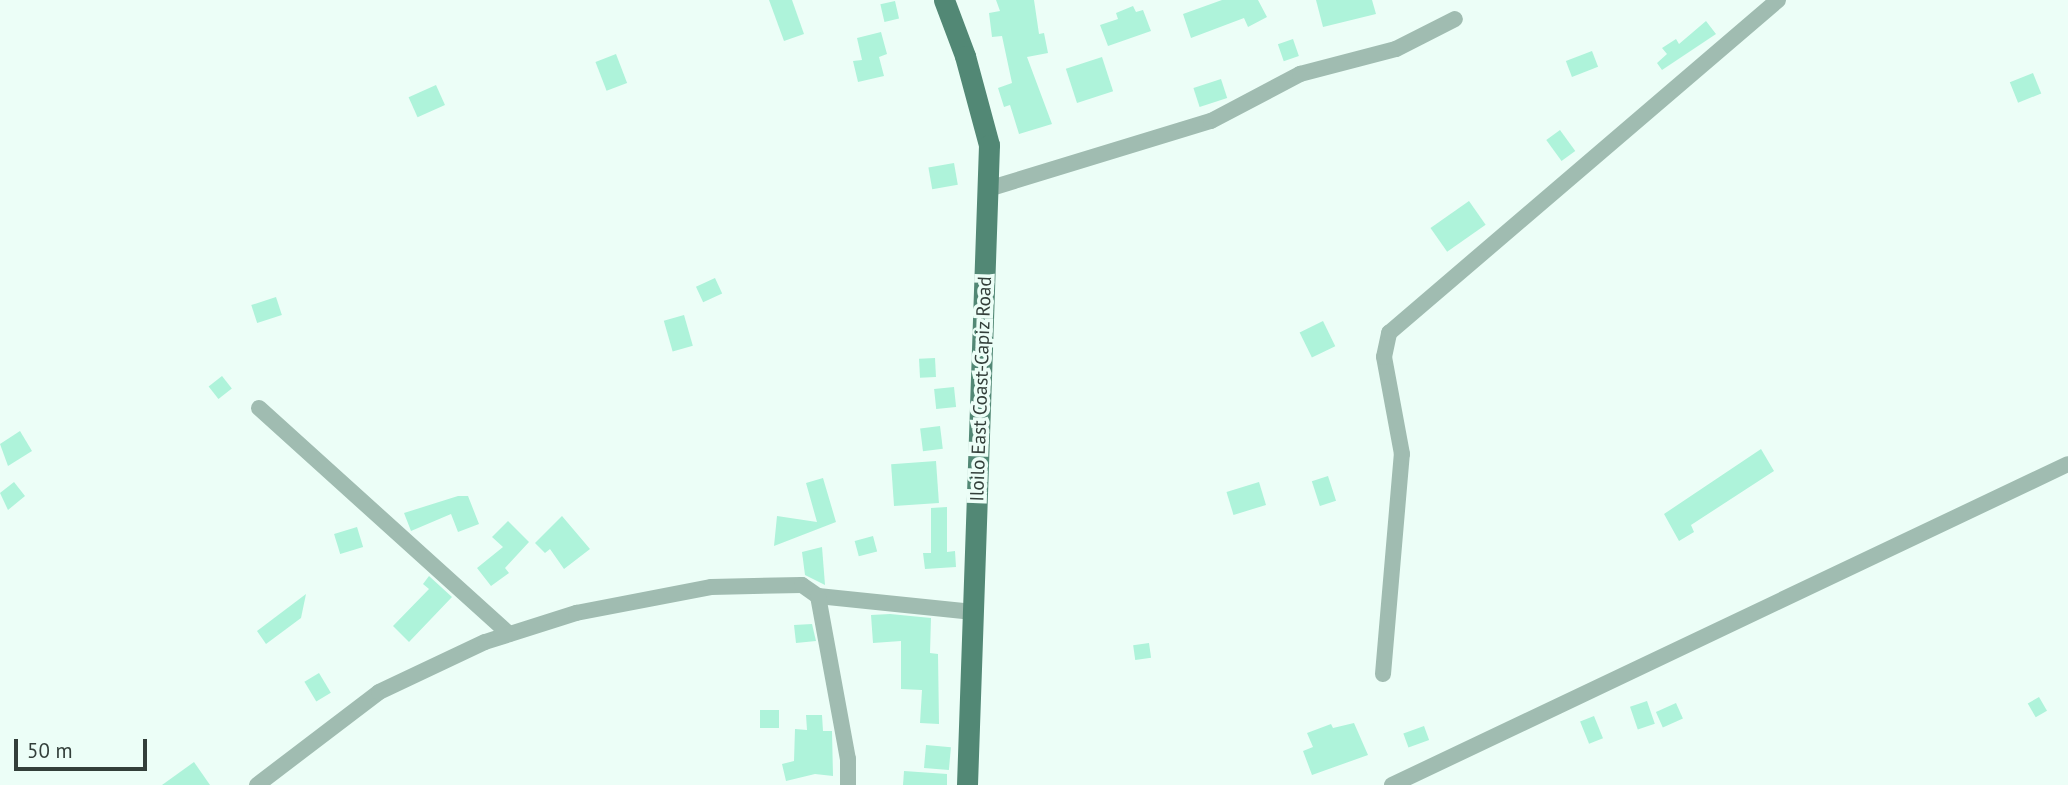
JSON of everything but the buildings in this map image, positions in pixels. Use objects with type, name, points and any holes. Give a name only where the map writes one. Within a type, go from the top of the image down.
[{"type":"main road","name":"Iloilo East Coast-Capiz Road","points":[[943,0],[965,57],[989,145],[967,785]]},
{"type":"street","points":[[1383,674],[1402,454],[1384,357],[1389,333],[1778,0]]},
{"type":"street","points":[[988,188],[1211,121],[1300,74],[1396,49],[1455,19]]},
{"type":"street","points":[[259,408],[509,634]]},
{"type":"street","points":[[1392,785],[2068,464]]},
{"type":"street","points":[[257,785],[379,692],[509,634],[576,613],[711,587],[802,585],[818,596],[973,612]]},
{"type":"street","points":[[818,596],[848,759],[848,785]]}]
